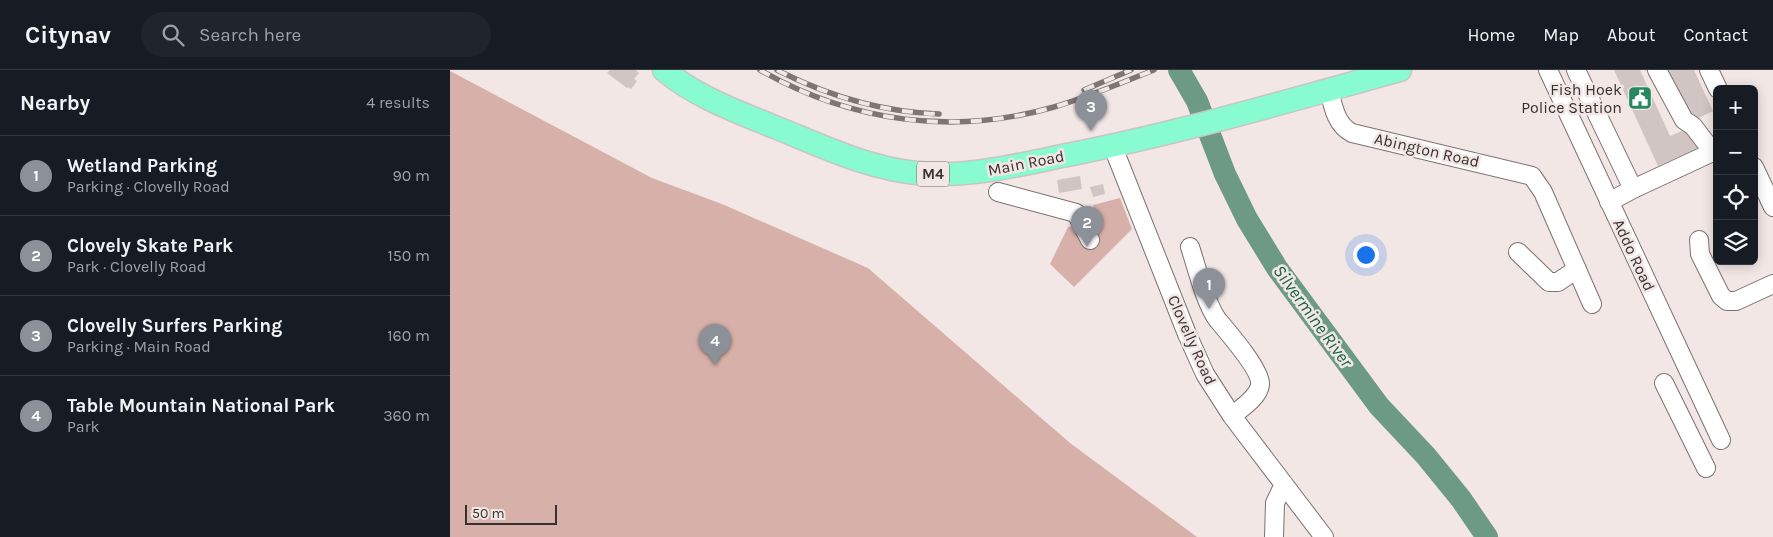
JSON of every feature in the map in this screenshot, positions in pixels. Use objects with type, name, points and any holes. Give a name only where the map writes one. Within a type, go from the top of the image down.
[{"type":"main road","name":"Main Road","points":[[664,70],[701,95],[723,106],[868,164],[917,173],[964,174],[1112,147],[1220,120],[1400,70]]},
{"type":"street","name":"Addo Road","points":[[1548,70],[1720,440]]},
{"type":"street","points":[[1576,70],[1633,189]]},
{"type":"street","points":[[1657,70],[1684,120],[1693,126],[1713,149]]},
{"type":"street","points":[[1709,70],[1716,85]]},
{"type":"street","name":"Abington Road","points":[[1329,90],[1339,122],[1352,133],[1529,174],[1535,178],[1543,192],[1592,304]]},
{"type":"street","name":"Clovelly Road","points":[[1112,147],[1187,334],[1209,380],[1232,416],[1324,537]]},
{"type":"street","points":[[1609,202],[1713,152]]},
{"type":"street","points":[[1758,175],[1773,207]]},
{"type":"street","points":[[998,192],[1076,213],[1090,240]]},
{"type":"street","points":[[1699,240],[1700,254],[1721,296],[1727,301],[1736,301],[1773,284]]},
{"type":"street","points":[[1190,247],[1212,310],[1251,364],[1260,382],[1256,394],[1232,416]]},
{"type":"street","points":[[1518,252],[1549,282],[1558,282],[1577,269]]},
{"type":"street","points":[[1664,383],[1706,468]]},
{"type":"street","points":[[1688,430],[1711,420]]},
{"type":"street","points":[[1274,537],[1275,503],[1284,484]]},
{"type":"shaded area","points":[[450,71],[652,178],[722,204],[868,268],[1070,443],[1197,537],[450,537]]},
{"type":"shaded area","points":[[1120,198],[1132,229],[1074,287],[1050,264],[1068,227],[1098,222],[1093,205]]},
{"type":"building","points":[[610,70],[636,70],[639,73],[634,79],[637,81],[631,89],[627,88],[607,73]]},
{"type":"building","name":"Fish Hoek Police Station","points":[[1614,70],[1640,70],[1670,136],[1691,127],[1700,147],[1658,166]]},
{"type":"building","name":"Fish Hoek Police Station","points":[[1668,70],[1694,70],[1713,111],[1692,121]]},
{"type":"building","points":[[1080,176],[1082,189],[1059,193],[1057,180]]},
{"type":"building","points":[[1103,184],[1105,194],[1093,197],[1090,187]]},
{"type":"waterway","name":"Silvermine River","points":[[1179,70],[1197,101],[1225,174],[1247,219],[1277,268],[1379,406],[1426,456],[1461,499],[1487,537]]},
{"type":"railway","points":[[760,70],[795,88],[830,102],[866,112],[903,119],[941,122],[978,121],[1016,116],[1054,107],[1154,70]]},
{"type":"railway","points":[[777,70],[816,88],[856,101],[897,110],[939,114]]},
{"type":"railway","points":[[1084,90],[1131,70]]},
{"type":"place","name":"Fish Hoek Police Station","points":[[1640,98]]},
{"type":"place","name":"Clovelly Surfers Parking","points":[[1091,131]]},
{"type":"place","name":"Clovely Skate Park","points":[[1087,247]]},
{"type":"place","name":"Wetland Parking","points":[[1209,309]]},
{"type":"place","name":"Table Mountain National Park","points":[[715,365]]}]
